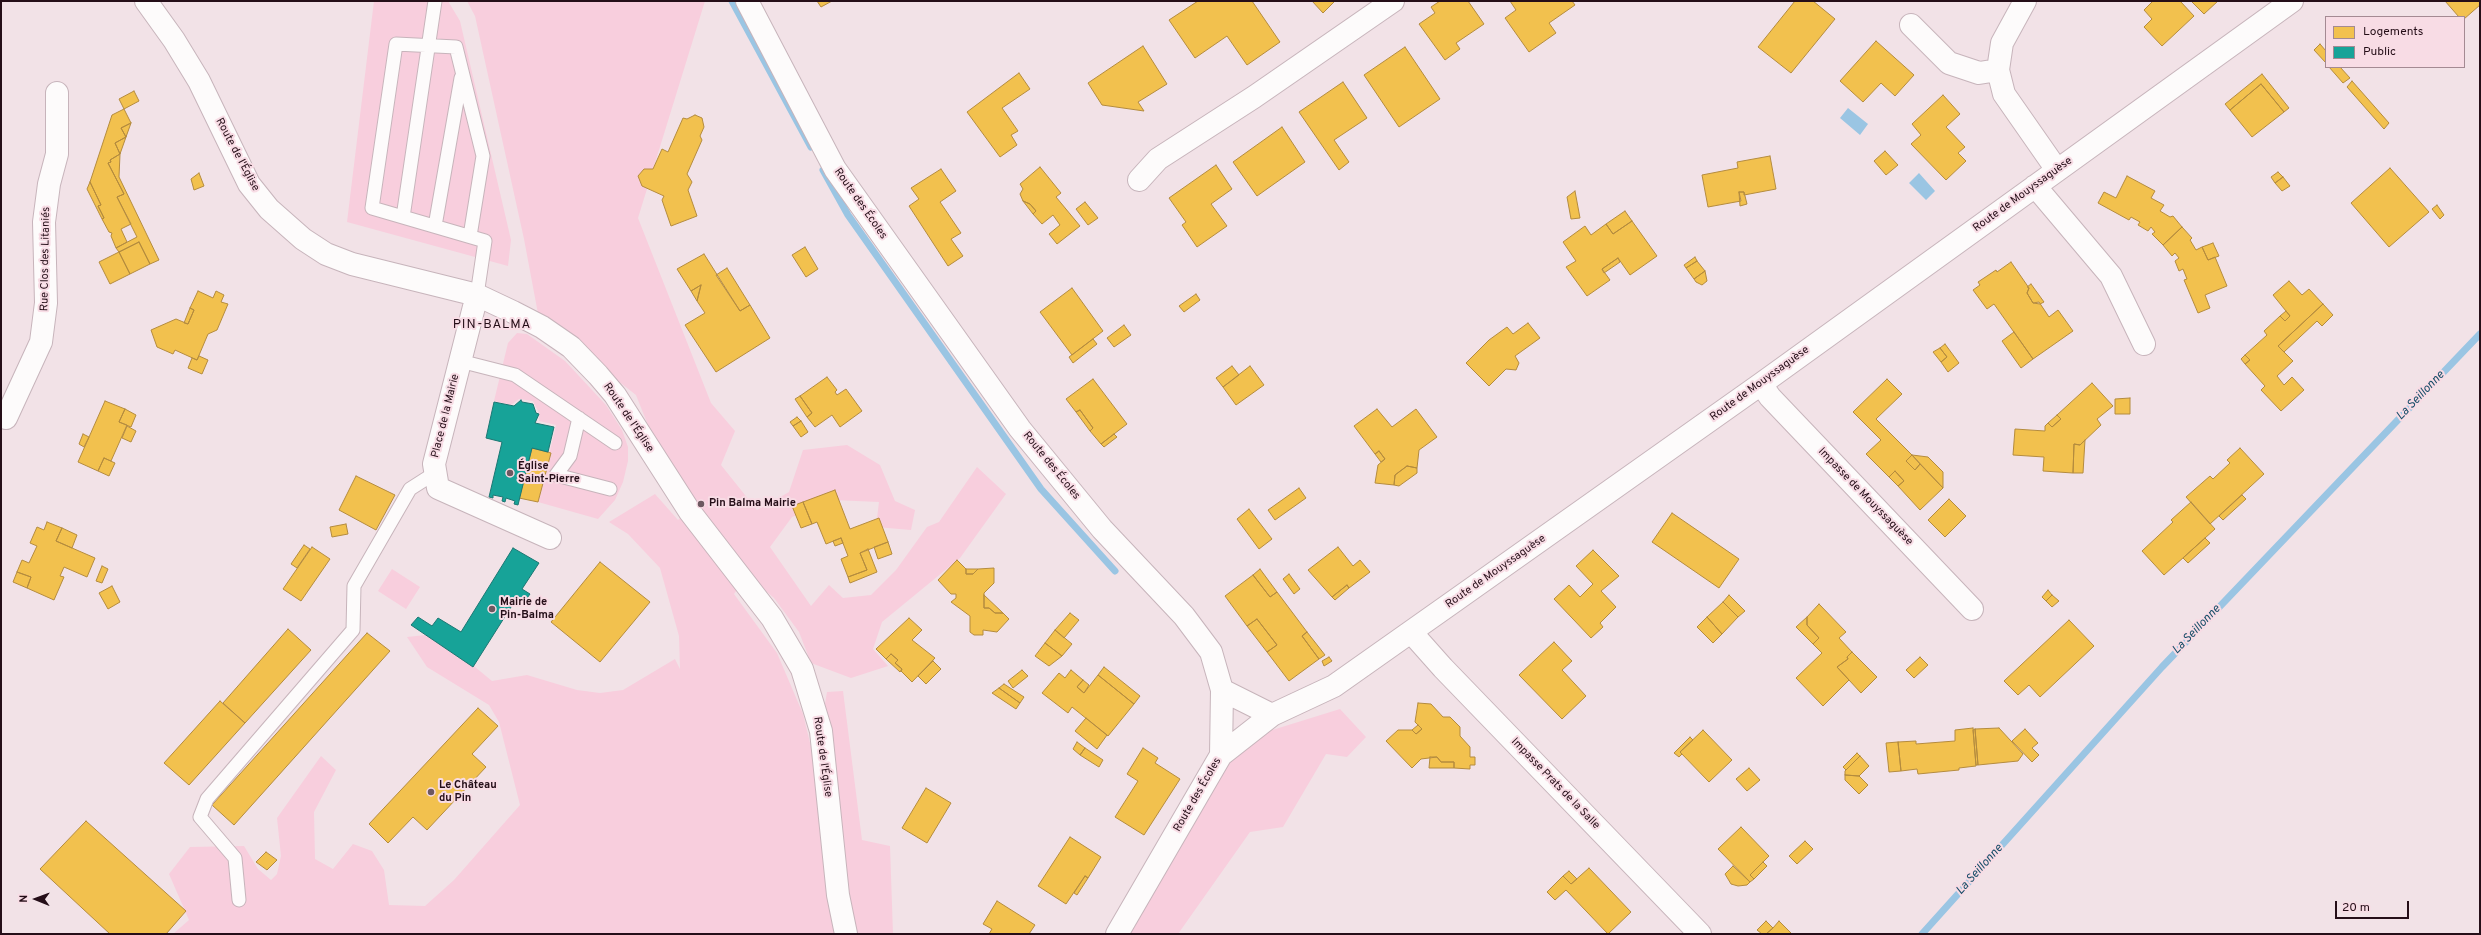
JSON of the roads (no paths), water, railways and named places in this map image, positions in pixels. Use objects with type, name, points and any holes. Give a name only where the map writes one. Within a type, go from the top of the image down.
[{"type":"street","name":"Route de l'Église","points":[[146,1],[174,40],[199,81],[249,184],[268,209],[302,239],[326,254],[352,264],[477,295],[542,327],[571,348],[598,375],[615,395],[690,512],[788,642],[802,669],[821,731],[838,895],[846,934]]},
{"type":"street","name":"Route des Écoles","points":[[747,1],[835,169],[1020,429],[1102,529],[1184,616],[1211,652],[1222,690],[1221,755],[1117,934]]},
{"type":"street","points":[[1139,180],[1158,159],[1254,97],[1393,1]]},
{"type":"street","points":[[2025,1],[2002,43],[1998,70],[2004,94],[2057,170]]},
{"type":"street","name":"Route de Mouyssaguèse","points":[[1221,755],[1272,715],[1334,686],[1411,632],[1761,384],[2292,1]]},
{"type":"street","points":[[1911,25],[1949,63],[1979,73],[1998,70]]},
{"type":"street","name":"Rue Clos des Litaniés","points":[[3,421],[41,342],[46,303],[44,222],[49,184],[57,154],[57,93]]},
{"type":"street","points":[[2035,186],[2112,276],[2144,344]]},
{"type":"street","name":"Place de la Mairie","points":[[477,295],[434,464],[438,488],[550,538]]},
{"type":"street","name":"Impasse de Mouyssaguèse","points":[[1761,384],[1770,397],[1972,609]]},
{"type":"street","name":"Impasse Prats de la Salle","points":[[1411,632],[1443,668],[1700,934]]},
{"type":"street","points":[[1222,690],[1272,715]]},
{"type":"lane","points":[[403,217],[435,1]]},
{"type":"lane","points":[[470,236],[483,156],[456,47],[396,44],[372,208],[485,241],[477,295]]},
{"type":"lane","points":[[436,226],[462,72]]},
{"type":"lane","points":[[460,361],[515,375],[615,443]]},
{"type":"lane","points":[[579,418],[570,456],[556,475],[610,489]]},
{"type":"lane","points":[[239,900],[235,858],[200,817],[207,799],[353,630],[354,586],[410,489],[435,473]]},
{"type":"water","points":[[1848,108],[1868,124],[1860,135],[1840,118]]},
{"type":"water","points":[[1919,173],[1935,191],[1926,200],[1909,183]]},
{"type":"waterway","points":[[732,1],[811,147]]},
{"type":"waterway","points":[[823,170],[848,215],[1041,489],[1115,571]]},
{"type":"waterway","name":"La Seillonne","points":[[1922,934],[2162,667],[2480,334]]},
{"type":"place","name":"Église Saint-Pierre","points":[[510,473]]},
{"type":"place","name":"Pin Balma Mairie","points":[[701,504]]},
{"type":"place","name":"Mairie de Pin-Balma","points":[[492,609]]},
{"type":"place","name":"Le Château du Pin","points":[[431,792]]},
{"type":"district","name":"PIN-BALMA","points":[[492,325]]}]
